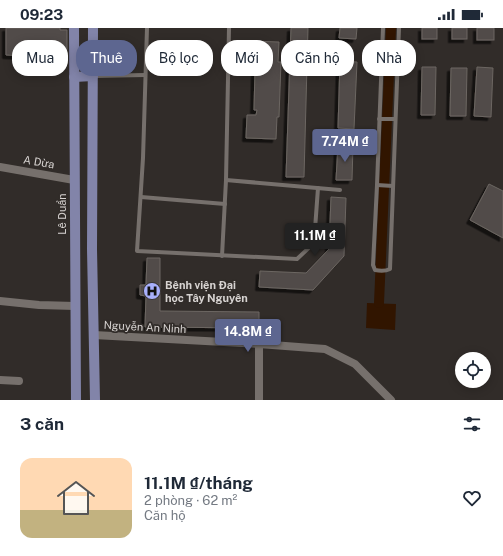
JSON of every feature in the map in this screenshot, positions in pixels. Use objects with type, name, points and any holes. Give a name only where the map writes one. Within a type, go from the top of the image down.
[{"type":"main road","name":"Lê Duẩn","points":[[74,28],[76,400]]},
{"type":"main road","points":[[93,28],[93,40]]},
{"type":"main road","points":[[74,77],[93,76],[92,249],[95,400]]},
{"type":"main road","points":[[76,334],[94,335]]},
{"type":"street","name":"A Dừa","points":[[0,166],[74,180]]},
{"type":"street","points":[[0,301],[39,305],[75,306]]},
{"type":"street","name":"Nguyễn An Ninh","points":[[94,335],[325,349],[355,364],[391,400]]},
{"type":"street","points":[[258,344],[259,400]]},
{"type":"street","points":[[0,380],[19,381]]},
{"type":"lane","points":[[146,40],[147,28]]},
{"type":"lane","points":[[222,256],[226,180],[229,28]]},
{"type":"lane","points":[[382,28],[383,40]]},
{"type":"lane","points":[[398,40],[399,28]]},
{"type":"lane","points":[[137,75],[145,75],[141,197],[137,252],[297,259],[314,243],[318,188]]},
{"type":"lane","points":[[383,76],[379,186],[373,265],[375,270],[388,270],[390,268],[391,186],[397,76]]},
{"type":"lane","points":[[381,119],[394,120]]},
{"type":"lane","points":[[226,180],[340,190]]},
{"type":"lane","points":[[379,186],[391,186]]},
{"type":"lane","points":[[141,197],[225,204]]},
{"type":"shaded area","points":[[367,303],[396,304],[395,330],[366,328]]},
{"type":"building","points":[[6,28],[60,28],[60,30],[67,30],[67,40],[12,40],[12,55],[6,55]]},
{"type":"building","points":[[291,28],[308,28],[308,40],[291,40]]},
{"type":"building","points":[[340,28],[357,28],[356,39],[339,38]]},
{"type":"building","points":[[422,28],[437,28],[437,39],[422,39]]},
{"type":"building","points":[[452,28],[467,28],[467,39],[452,39]]},
{"type":"building","points":[[477,28],[494,28],[494,40],[477,40]]},
{"type":"building","points":[[273,42],[279,42],[278,62],[281,62],[279,117],[277,117],[276,139],[246,138],[247,115],[256,115],[257,110],[254,110],[255,76],[273,76]]},
{"type":"building","points":[[354,62],[357,62],[354,129],[338,128],[340,76],[354,76]]},
{"type":"building","points":[[422,67],[436,67],[435,115],[421,115]]},
{"type":"building","points":[[477,67],[493,68],[491,117],[474,116]]},
{"type":"building","points":[[451,68],[467,68],[466,116],[450,116]]},
{"type":"building","points":[[289,76],[307,76],[304,177],[286,177]]},
{"type":"building","points":[[338,145],[353,146],[352,180],[336,180]]},
{"type":"building","points":[[489,184],[503,191],[503,238],[470,220]]},
{"type":"building","points":[[331,197],[346,198],[344,256],[313,290],[259,287],[260,271],[306,273],[329,249]]},
{"type":"building","points":[[147,258],[160,258],[160,311],[259,312],[259,328],[145,327],[146,296],[140,295],[140,285],[146,285]]},
{"type":"waterway","points":[[379,303],[391,28]]},
{"type":"place","name":"Bệnh viện Đại học Tây Nguyên","points":[[152,291]]}]
